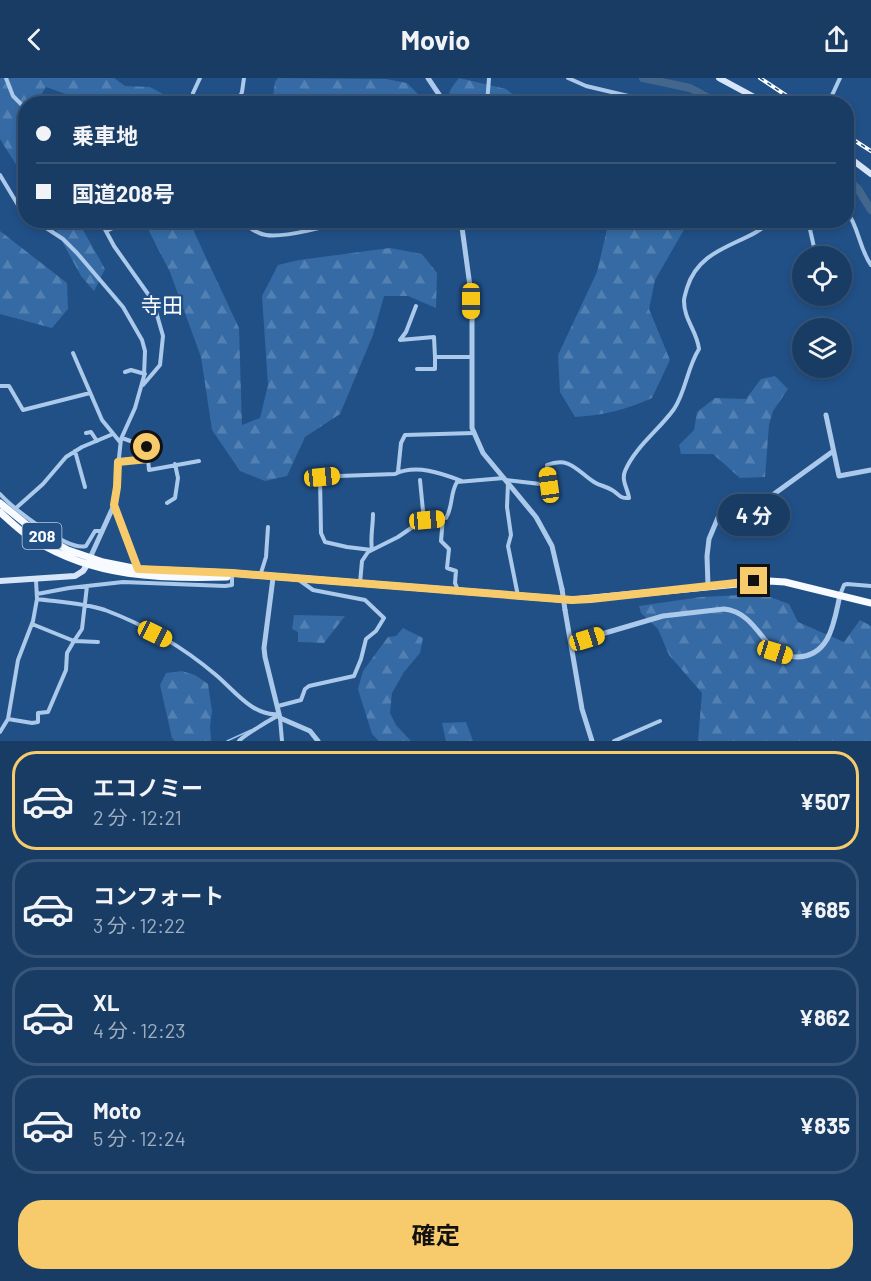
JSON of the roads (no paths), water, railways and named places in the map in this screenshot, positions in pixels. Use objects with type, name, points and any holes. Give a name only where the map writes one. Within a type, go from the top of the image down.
[{"type":"highway","name":"208","points":[[1,501],[37,533],[89,561],[122,573],[153,581],[260,576]]},
{"type":"highway","name":"208","points":[[0,512],[33,540],[65,557],[138,569],[232,573],[518,596],[591,599],[769,581],[785,582],[871,603]]},
{"type":"main road","points":[[720,78],[753,96]]},
{"type":"main road","points":[[854,161],[871,174]]},
{"type":"main road","points":[[0,581],[75,576],[89,561]]},
{"type":"street","points":[[6,78],[13,96],[18,101]]},
{"type":"street","points":[[194,96],[200,78]]},
{"type":"street","points":[[240,96],[244,78]]},
{"type":"street","points":[[428,78],[440,96]]},
{"type":"street","points":[[488,96],[489,78]]},
{"type":"street","points":[[568,78],[586,86],[628,96]]},
{"type":"street","points":[[832,96],[840,78]]},
{"type":"street","points":[[0,175],[18,206]]},
{"type":"street","points":[[854,222],[863,250],[871,265]]},
{"type":"street","points":[[46,228],[69,244],[123,307],[142,340],[145,351],[145,374],[142,386],[121,440],[114,505],[89,561]]},
{"type":"street","points":[[104,228],[114,246],[153,301],[163,336],[160,364],[142,386]]},
{"type":"street","points":[[106,231],[113,228]]},
{"type":"street","points":[[250,228],[266,236],[312,228]]},
{"type":"street","points":[[462,228],[471,301],[472,428],[483,453],[536,517],[552,546],[562,590],[582,709],[592,741]]},
{"type":"street","points":[[311,477],[398,473],[425,469],[463,481],[506,480],[549,485],[547,465],[567,463],[574,465],[598,485],[612,489],[622,498],[629,498],[623,480],[624,474],[634,456],[675,408],[689,368],[699,349],[695,332],[685,317],[684,302],[690,279],[709,256],[762,228]]},
{"type":"street","points":[[810,228],[814,246]]},
{"type":"street","points":[[416,306],[406,332],[400,340],[434,337],[435,357],[435,369],[417,369]]},
{"type":"street","points":[[73,353],[102,420],[121,440],[147,447],[149,470],[199,461]]},
{"type":"street","points":[[435,357],[472,357]]},
{"type":"street","points":[[125,372],[131,370],[145,374]]},
{"type":"street","points":[[0,386],[9,386],[23,410],[90,393]]},
{"type":"street","points":[[826,415],[832,452],[839,476],[871,470]]},
{"type":"street","points":[[86,433],[91,432],[97,441]]},
{"type":"street","points":[[398,473],[401,443],[405,435],[474,432]]},
{"type":"street","points":[[16,508],[75,451],[113,434]]},
{"type":"street","points":[[137,443],[139,435]]},
{"type":"street","points":[[75,451],[84,487]]},
{"type":"street","points":[[708,586],[709,539],[725,501],[732,497],[767,499],[832,452]]},
{"type":"street","points":[[118,462],[148,459]]},
{"type":"street","points":[[167,503],[176,498],[178,478],[175,464]]},
{"type":"street","points":[[320,477],[321,532],[325,542],[372,550]]},
{"type":"street","points":[[420,480],[424,521]]},
{"type":"street","points":[[506,480],[511,535],[508,546],[518,596]]},
{"type":"street","points":[[360,584],[363,558],[372,550],[424,521],[446,518],[455,484],[463,481]]},
{"type":"street","points":[[0,494],[1,501],[16,508],[53,535],[81,547],[86,546],[95,531],[103,531]]},
{"type":"street","points":[[114,505],[138,569]]},
{"type":"street","points":[[372,550],[370,538],[373,514]]},
{"type":"street","points":[[443,518],[441,541],[449,549],[447,568],[456,571],[455,583],[459,591]]},
{"type":"street","points":[[260,576],[266,557],[268,527]]},
{"type":"street","points":[[273,578],[264,648],[280,715],[282,741]]},
{"type":"street","points":[[278,706],[301,700],[305,689],[309,686],[354,676],[366,639],[376,631],[384,618],[365,600],[313,590],[298,579]]},
{"type":"street","points":[[0,732],[9,719],[18,660],[32,624],[37,597],[36,580]]},
{"type":"street","points":[[37,597],[87,586],[153,581]]},
{"type":"street","points":[[571,643],[663,616],[724,609],[734,610],[748,618],[775,652],[792,657],[802,657],[812,654],[829,639],[844,585],[871,586]]},
{"type":"street","points":[[9,719],[38,722],[38,714],[48,712],[66,670],[67,653],[82,629],[87,586]]},
{"type":"street","points":[[37,597],[105,610],[170,641],[193,656],[251,706],[268,715],[280,715],[310,731],[318,741]]},
{"type":"street","points":[[32,624],[74,641],[98,642]]},
{"type":"street","points":[[239,741],[280,715]]},
{"type":"street","points":[[614,741],[660,721]]},
{"type":"waterway","points":[[643,78],[690,88],[705,96]]},
{"type":"waterway","points":[[854,185],[871,210]]},
{"type":"waterway","points":[[227,741],[251,730]]},
{"type":"railway","points":[[760,78],[787,96]]},
{"type":"railway","points":[[854,140],[871,151]]},
{"type":"district","name":"寺田","points":[[162,306]]}]
